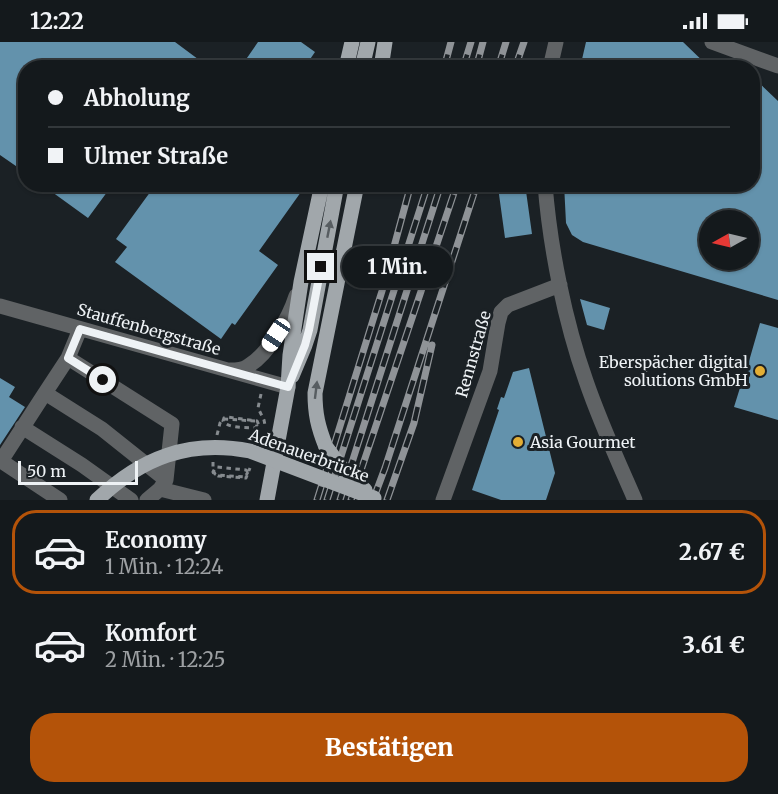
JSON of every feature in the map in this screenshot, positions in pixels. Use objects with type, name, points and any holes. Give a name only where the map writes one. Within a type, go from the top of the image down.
[{"type":"main road","points":[[348,60],[352,42]]},
{"type":"main road","points":[[364,60],[368,42]]},
{"type":"main road","points":[[382,60],[385,42]]},
{"type":"main road","points":[[267,500],[288,387],[290,355],[302,282],[320,192]]},
{"type":"main road","points":[[288,387],[309,330],[335,192]]},
{"type":"main road","points":[[355,192],[315,393],[315,409],[318,428],[326,447],[344,471],[376,499]]},
{"type":"main road","name":"Adenauerbrücke","points":[[97,500],[142,465],[183,451],[202,448],[235,448],[250,451],[376,499]]},
{"type":"street","points":[[552,60],[556,42]]},
{"type":"street","points":[[712,42],[778,66]]},
{"type":"street","points":[[545,192],[560,285],[571,334],[585,379],[634,500]]},
{"type":"street","points":[[228,370],[241,369],[250,365],[267,348],[292,308],[302,282]]},
{"type":"street","name":"Rennstraße","points":[[443,500],[490,371],[501,312],[508,305],[560,285]]},
{"type":"street","name":"Stauffenbergstraße","points":[[0,306],[288,387]]},
{"type":"street","points":[[60,500],[1,461],[68,358],[80,329]]},
{"type":"street","points":[[68,358],[172,424],[163,484],[147,500]]},
{"type":"street","points":[[45,393],[102,429],[163,484],[204,500]]},
{"type":"street","points":[[22,427],[82,465],[131,500]]},
{"type":"path","points":[[264,380],[258,408],[264,420],[264,430]]},
{"type":"path","points":[[219,427],[224,418],[256,421],[257,426],[255,428],[228,426],[223,421],[224,418],[227,417],[257,421],[259,425],[257,435],[287,444],[314,456],[326,447]]},
{"type":"path","points":[[212,466],[213,470],[215,474],[217,475],[245,477],[246,470],[217,467],[215,468],[213,472],[214,474],[218,476],[246,478],[250,467]]},
{"type":"building","points":[[0,42],[175,42],[199,60],[18,60],[18,167],[0,155]]},
{"type":"building","points":[[258,42],[301,42],[315,52],[310,60],[246,60]]},
{"type":"building","points":[[586,42],[683,42],[702,60],[582,60]]},
{"type":"building","points":[[760,84],[778,101],[778,300],[583,242],[572,235],[566,223],[564,192],[760,192]]},
{"type":"building","points":[[52,192],[107,192],[88,218]]},
{"type":"building","points":[[150,192],[301,192],[259,251],[278,265],[235,325],[232,323],[221,339],[115,262],[127,247],[116,239]]},
{"type":"building","points":[[499,192],[526,192],[532,234],[505,238]]},
{"type":"building","points":[[580,299],[610,308],[604,330],[587,325]]},
{"type":"building","points":[[760,323],[778,328],[778,420],[734,407]]},
{"type":"building","name":"Asia Gourmet","points":[[529,368],[555,473],[546,500],[501,500],[472,490],[499,410],[497,409],[501,397],[504,398],[513,372]]},
{"type":"building","points":[[0,378],[15,387],[9,397],[25,407],[0,445]]},
{"type":"railway","points":[[446,60],[451,42]]},
{"type":"railway","points":[[465,60],[471,42]]},
{"type":"railway","points":[[478,60],[483,42]]},
{"type":"railway","points":[[500,60],[506,42]]},
{"type":"railway","points":[[518,60],[524,42]]},
{"type":"railway","points":[[317,500],[382,291],[409,192]]},
{"type":"railway","points":[[327,500],[425,192]]},
{"type":"railway","points":[[340,500],[438,192]]},
{"type":"railway","points":[[351,500],[454,192]]},
{"type":"railway","points":[[373,500],[474,192]]},
{"type":"railway","points":[[387,500],[414,423],[432,345]]},
{"type":"place","name":"Eberspächer digital solutions GmbH","points":[[760,371]]},
{"type":"place","name":"Asia Gourmet","points":[[518,442]]},
{"type":"route","points":[[103,380],[68,358],[80,329],[288,387],[305,345],[321,267]]}]
